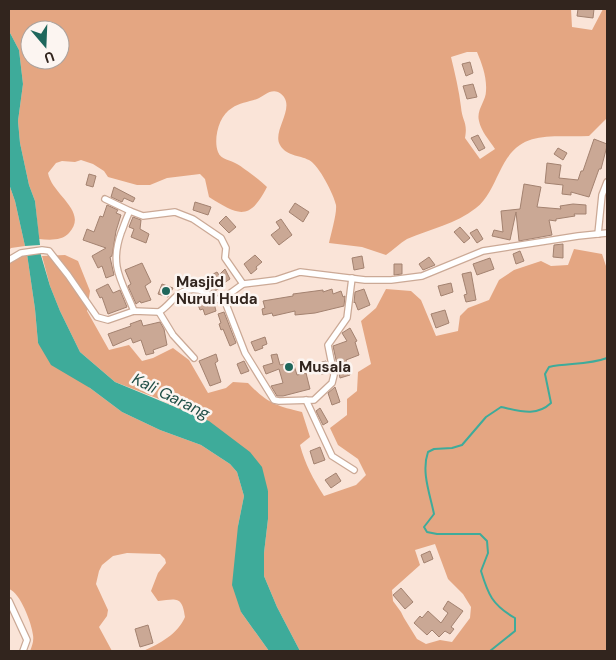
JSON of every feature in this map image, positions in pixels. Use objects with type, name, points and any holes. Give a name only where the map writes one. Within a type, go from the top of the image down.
[{"type":"street","points":[[598,234],[602,195],[607,182]]},
{"type":"street","points":[[105,200],[143,216],[175,212],[184,214],[202,223],[225,242],[225,258],[242,284]]},
{"type":"street","points":[[130,211],[118,242],[115,256],[120,277],[134,312]]},
{"type":"street","points":[[9,260],[21,253],[42,250],[48,252],[68,275],[97,317],[108,320],[134,312],[158,312],[175,296],[186,289],[199,290],[216,300],[224,299],[242,284],[276,280],[300,272],[391,280],[422,276],[483,251],[607,233]]},
{"type":"street","points":[[224,299],[245,353],[272,398],[279,401],[317,399],[332,383],[334,371],[328,345],[347,318],[352,278]]},
{"type":"street","points":[[158,312],[173,335],[194,358]]},
{"type":"street","points":[[306,400],[330,453],[354,470]]},
{"type":"street","points":[[9,605],[26,640],[23,651]]},
{"type":"shaded area","points":[[9,9],[571,9],[572,27],[592,30],[603,9],[607,9],[607,118],[589,136],[536,138],[525,142],[507,159],[487,197],[480,205],[468,214],[451,222],[407,239],[386,255],[362,247],[329,243],[336,213],[335,200],[326,181],[313,163],[305,158],[289,153],[280,145],[278,139],[279,132],[286,110],[286,103],[284,97],[278,92],[272,91],[227,111],[218,128],[216,141],[219,155],[240,166],[267,187],[261,198],[248,210],[242,212],[235,211],[209,197],[205,179],[200,174],[167,178],[150,185],[137,185],[108,177],[104,171],[93,164],[81,160],[75,162],[62,161],[56,163],[48,173],[56,189],[72,210],[75,217],[74,225],[66,236],[59,239],[39,239],[35,201],[29,185],[20,143],[18,121],[23,84],[21,70],[70,70],[70,20],[20,20],[20,58],[19,50],[9,31]],"holes":[[[467,52],[477,52],[486,81],[486,91],[478,117],[483,132],[495,149],[480,159],[465,138],[465,125],[451,57]]]},
{"type":"shaded area","points":[[9,184],[15,201],[25,246],[9,250]]},
{"type":"shaded area","points":[[574,249],[602,254],[607,269],[607,651],[300,651],[277,607],[264,576],[268,491],[183,411],[159,399],[115,382],[80,352],[50,286],[42,256],[65,255],[78,261],[90,291],[87,311],[109,350],[129,345],[142,361],[173,348],[189,360],[208,393],[226,388],[233,382],[248,383],[272,403],[302,412],[310,437],[300,445],[304,459],[324,496],[356,485],[366,475],[358,459],[338,445],[330,428],[347,415],[347,399],[357,391],[358,372],[371,364],[361,321],[376,308],[386,289],[411,291],[421,300],[436,336],[458,331],[460,316],[468,308],[489,300],[499,280],[514,270],[541,261],[551,266],[568,265]],"holes":[[[435,544],[448,579],[463,594],[471,607],[470,618],[452,642],[440,640],[426,644],[417,639],[393,601],[392,590],[420,565],[415,550]]]},
{"type":"shaded area","points":[[27,254],[38,343],[90,388],[122,412],[160,430],[201,445],[230,464],[237,472],[244,496],[238,526],[241,612],[269,651],[143,651],[161,642],[178,628],[185,617],[184,610],[178,600],[158,601],[151,591],[158,573],[166,563],[160,554],[127,553],[113,556],[102,565],[96,584],[108,610],[107,616],[99,627],[112,651],[30,651],[33,639],[32,630],[25,609],[13,591],[9,589],[9,256]]},
{"type":"water","points":[[9,31],[19,50],[23,84],[18,121],[20,143],[29,185],[35,201],[40,245],[25,246],[15,201],[9,184]]},
{"type":"water","points":[[40,252],[60,311],[80,352],[115,382],[209,421],[250,452],[262,467],[268,491],[264,576],[277,607],[300,651],[269,651],[241,612],[232,585],[238,526],[244,496],[237,472],[230,464],[201,445],[160,430],[122,412],[90,388],[51,365],[38,343],[27,254]]},
{"type":"building","points":[[578,9],[594,9],[593,18],[577,16]]},
{"type":"building","points":[[470,62],[473,73],[466,76],[462,64]]},
{"type":"building","points":[[473,84],[477,97],[467,99],[463,86]]},
{"type":"building","points":[[478,135],[485,148],[479,151],[471,138]]},
{"type":"building","points":[[594,139],[607,144],[607,146],[601,169],[599,169],[589,197],[571,192],[571,195],[562,194],[563,185],[545,183],[547,163],[561,165],[559,178],[578,180]]},
{"type":"building","points":[[558,148],[567,153],[563,160],[554,154]]},
{"type":"building","points":[[89,174],[96,176],[93,187],[86,185]]},
{"type":"building","points":[[524,184],[541,187],[537,207],[561,209],[560,206],[586,205],[586,214],[574,214],[575,216],[556,219],[556,221],[549,220],[552,235],[519,241],[516,212],[510,240],[492,236],[494,230],[503,232],[501,211],[520,209]]},
{"type":"building","points":[[114,187],[135,198],[133,202],[124,198],[122,202],[111,197]]},
{"type":"building","points":[[195,202],[211,207],[208,215],[193,210]]},
{"type":"building","points":[[295,203],[309,212],[303,222],[289,212]]},
{"type":"building","points":[[107,205],[118,210],[116,213],[121,215],[112,256],[110,257],[114,275],[106,278],[102,266],[98,268],[92,256],[106,248],[83,240],[87,229],[94,232],[100,216],[103,217]]},
{"type":"building","points":[[226,216],[236,227],[229,233],[219,223]]},
{"type":"building","points":[[133,217],[141,220],[140,229],[149,234],[146,243],[131,237],[134,229],[129,227]]},
{"type":"building","points":[[281,219],[292,235],[279,245],[271,235],[280,228],[276,222]]},
{"type":"building","points":[[460,227],[470,238],[464,243],[454,232]]},
{"type":"building","points":[[477,229],[483,239],[477,243],[470,233]]},
{"type":"building","points":[[563,244],[563,258],[553,257],[554,245]]},
{"type":"building","points":[[520,251],[524,261],[516,264],[513,254]]},
{"type":"building","points":[[255,255],[262,262],[251,274],[244,264]]},
{"type":"building","points":[[362,256],[364,268],[354,270],[352,258]]},
{"type":"building","points":[[429,257],[435,265],[423,270],[419,264]]},
{"type":"building","points":[[490,258],[494,269],[477,275],[473,264]]},
{"type":"building","points":[[142,263],[151,282],[145,286],[151,300],[141,303],[140,301],[136,304],[128,286],[131,284],[125,270]]},
{"type":"building","points":[[394,264],[402,264],[402,274],[394,275]]},
{"type":"building","points":[[225,269],[230,279],[224,283],[225,285],[213,292],[203,286],[200,281],[217,272],[219,275]]},
{"type":"building","points":[[471,272],[476,300],[466,302],[464,295],[467,294],[462,274]]},
{"type":"building","points":[[451,283],[453,292],[441,296],[438,286]]},
{"type":"building","points":[[108,284],[113,293],[120,290],[127,307],[108,314],[102,297],[100,298],[96,290]]},
{"type":"building","name":"Masjid Nurul Huda","points":[[162,284],[173,288],[168,297],[158,294]]},
{"type":"building","points":[[332,289],[333,294],[341,291],[343,297],[345,296],[344,306],[315,313],[295,315],[295,311],[273,316],[272,313],[263,315],[262,309],[265,308],[263,301],[293,296],[293,294],[323,290],[323,292]]},
{"type":"building","points":[[364,289],[370,305],[358,310],[354,303],[355,292]]},
{"type":"building","points":[[206,299],[214,303],[216,311],[205,315],[203,309],[200,310],[197,302]]},
{"type":"building","points":[[445,310],[449,323],[436,328],[431,314]]},
{"type":"building","points":[[224,312],[236,343],[230,346],[219,324],[221,323],[218,314]]},
{"type":"building","points":[[141,320],[143,326],[160,322],[164,329],[167,345],[153,350],[154,353],[146,355],[141,340],[133,343],[131,338],[113,346],[108,334],[131,326],[130,324]]},
{"type":"building","points":[[350,328],[357,341],[355,342],[359,355],[346,360],[350,375],[340,378],[333,346],[347,341],[342,333]]},
{"type":"building","points":[[265,337],[267,344],[255,351],[251,342]]},
{"type":"building","points":[[216,354],[218,361],[215,363],[221,382],[210,386],[199,361]]},
{"type":"building","points":[[277,354],[280,365],[293,362],[297,375],[306,373],[310,389],[277,396],[271,386],[283,383],[279,369],[266,374],[263,366],[273,363],[271,355]]},
{"type":"building","points":[[244,361],[249,371],[241,374],[237,364]]},
{"type":"building","points":[[326,361],[329,373],[321,374],[319,363]]},
{"type":"building","points":[[335,387],[340,402],[332,405],[328,393]]},
{"type":"building","points":[[320,408],[328,422],[323,425],[316,411]]},
{"type":"building","points":[[320,447],[325,460],[314,464],[310,451]]},
{"type":"building","points":[[336,473],[341,481],[331,488],[325,480]]},
{"type":"building","points":[[430,551],[433,559],[424,563],[421,555]]},
{"type":"building","points":[[401,588],[413,602],[405,609],[393,595]]},
{"type":"building","points":[[448,601],[463,611],[451,627],[454,629],[450,634],[445,631],[439,637],[432,630],[427,635],[414,623],[428,611],[441,623],[448,613],[443,609]]},
{"type":"building","points":[[148,625],[153,643],[140,647],[135,629]]},
{"type":"waterway","points":[[490,651],[515,631],[515,618],[496,603],[486,586],[481,571],[488,553],[487,541],[480,534],[437,534],[427,532],[424,527],[434,514],[428,491],[425,467],[428,452],[434,449],[452,448],[462,445],[486,417],[501,407],[528,412],[540,410],[551,403],[545,374],[549,367],[593,362],[607,358]]},
{"type":"place","name":"Masjid Nurul Huda","points":[[166,291]]},
{"type":"place","name":"Musala","points":[[289,367]]},
{"type":"water label","name":"Kali Garang","points":[[171,396]]}]
